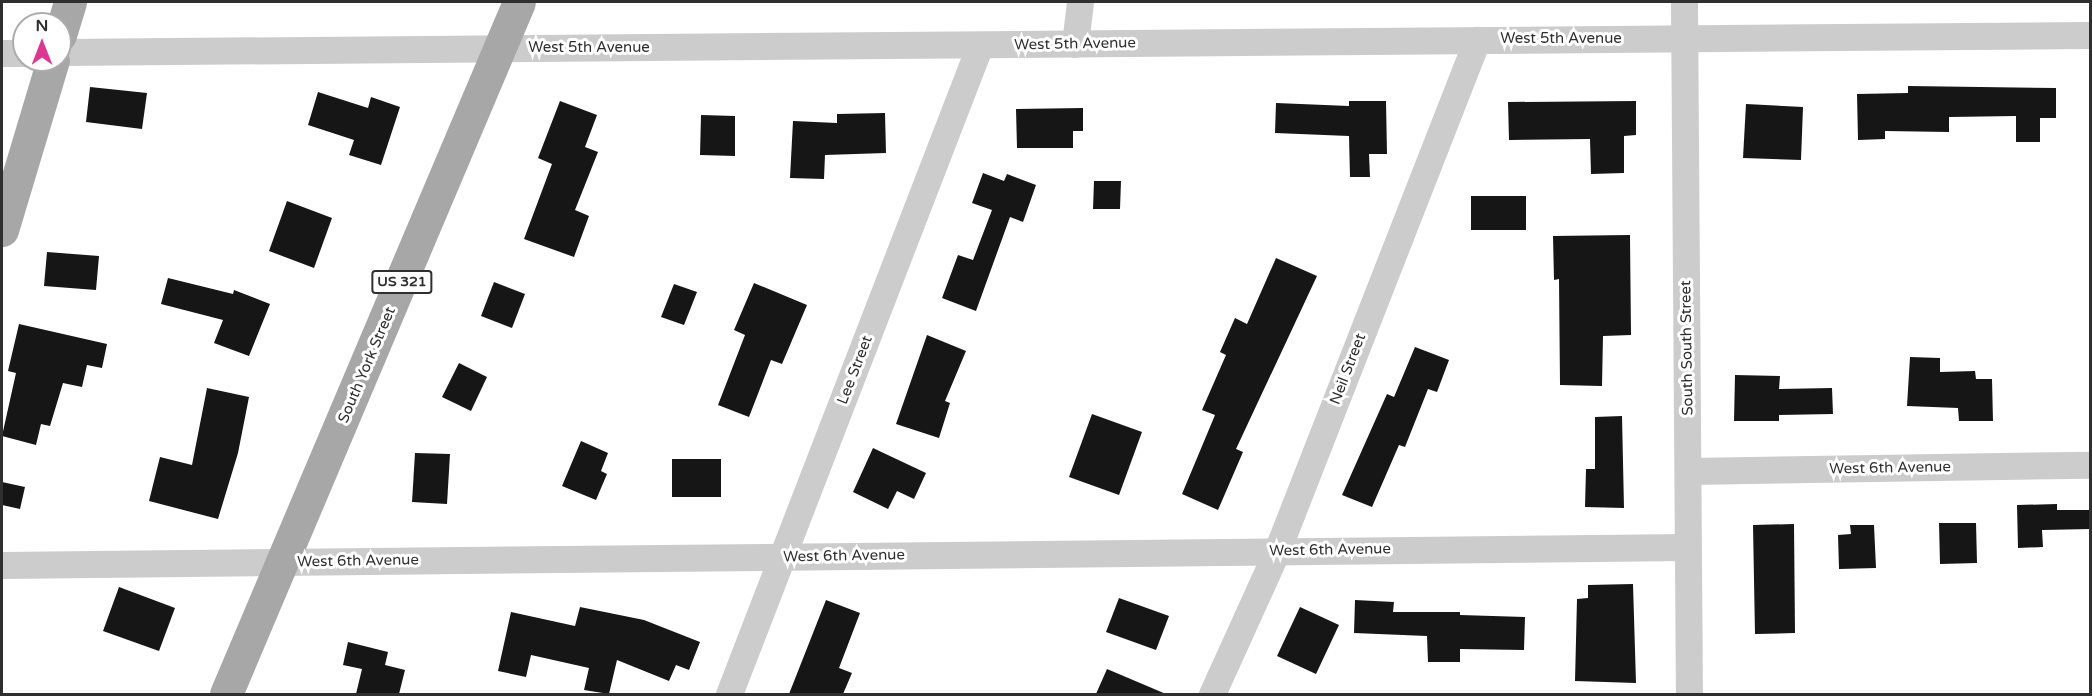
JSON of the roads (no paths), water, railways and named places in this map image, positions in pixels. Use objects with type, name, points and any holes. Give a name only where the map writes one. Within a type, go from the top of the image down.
[{"type":"main road","name":"South York Street","points":[[226,694],[284,562],[519,2]]},
{"type":"main road","points":[[2,230],[49,72]]},
{"type":"street","points":[[1075,44],[1080,2]]},
{"type":"street","name":"South South Street","points":[[1684,2],[1689,694]]},
{"type":"street","name":"West 5th Avenue","points":[[72,52],[2091,35]]},
{"type":"street","name":"Neil Street","points":[[1212,694],[1276,551],[1478,40]]},
{"type":"street","name":"Lee Street","points":[[729,694],[981,45]]},
{"type":"street","name":"West 6th Avenue","points":[[1689,471],[2091,465]]},
{"type":"street","name":"West 6th Avenue","points":[[2,565],[1687,547]]}]
